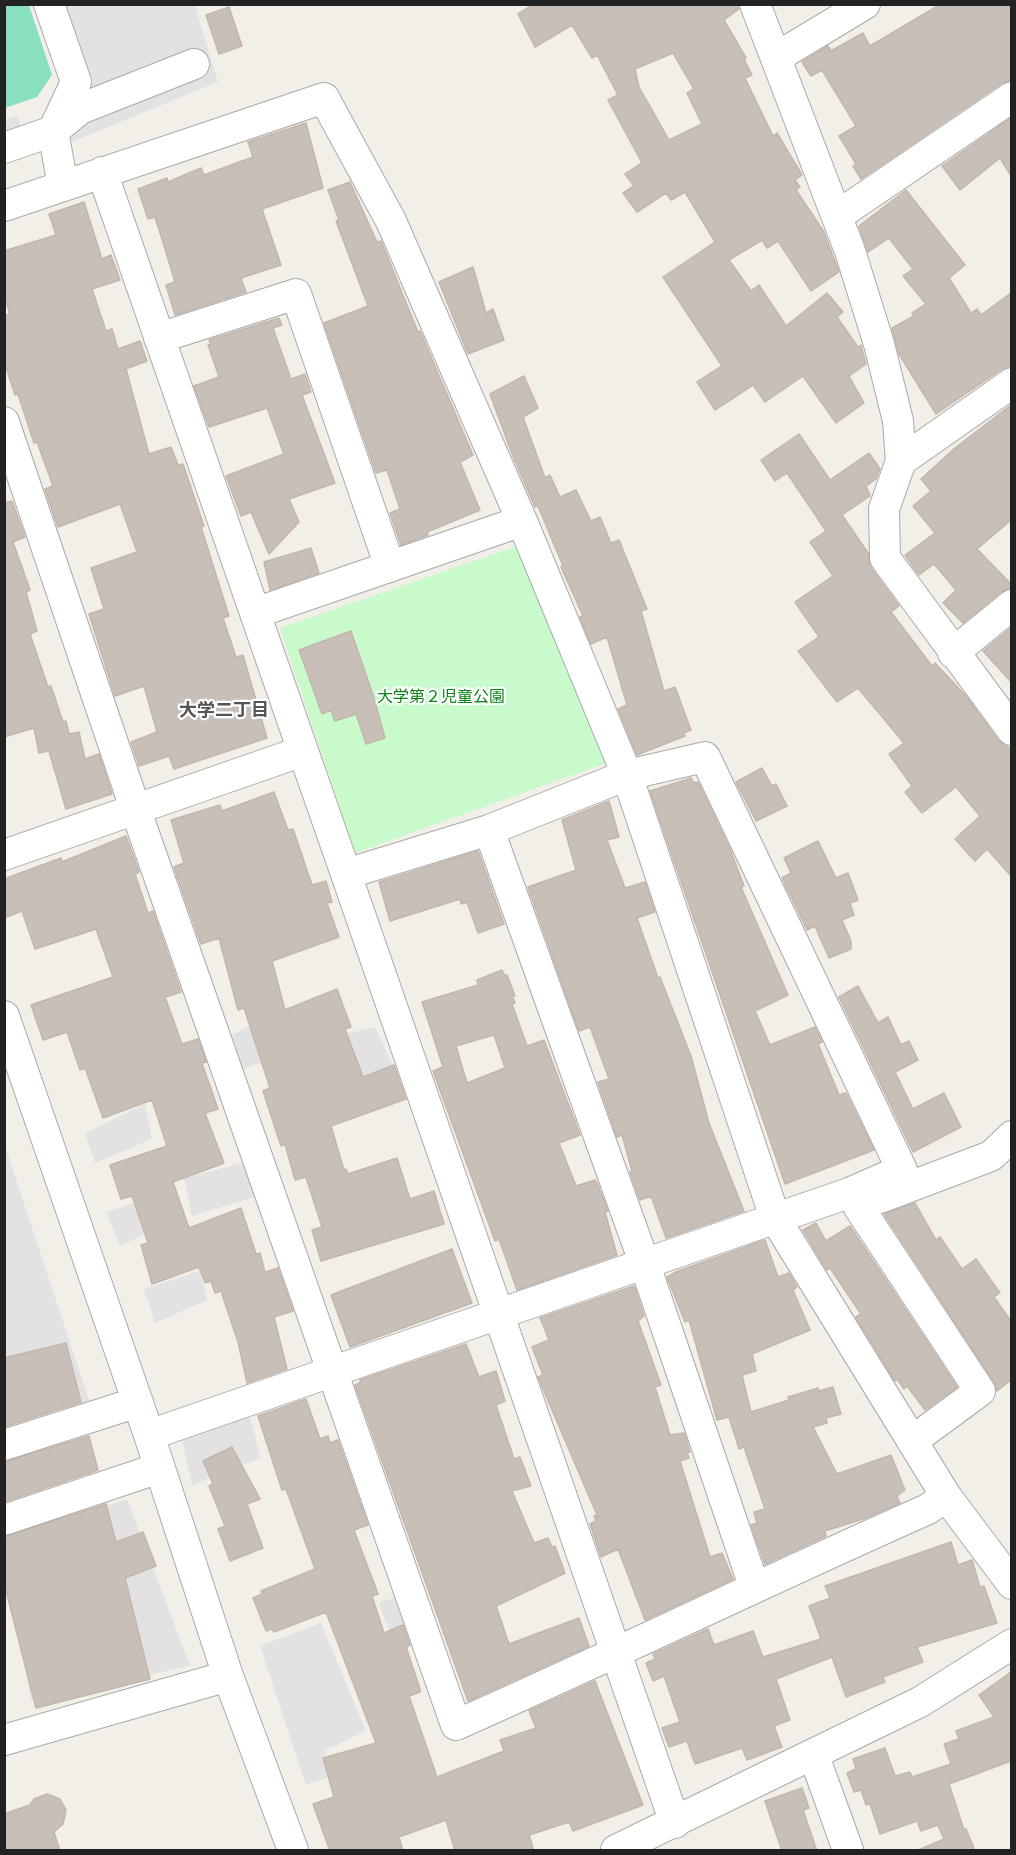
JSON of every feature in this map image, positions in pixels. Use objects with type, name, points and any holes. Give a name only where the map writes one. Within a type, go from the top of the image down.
[{"type":"street","points":[[49,4],[76,82],[53,131],[63,186]]},
{"type":"street","points":[[755,4],[837,216],[879,344],[898,421],[901,461],[885,509],[885,558],[1011,730]]},
{"type":"street","points":[[777,57],[865,4]]},
{"type":"street","points":[[4,148],[53,131],[80,109],[194,64]]},
{"type":"street","points":[[837,216],[1011,97]]},
{"type":"street","points":[[4,206],[324,98],[391,221],[522,521],[627,775],[775,1218],[946,1496],[1011,1584]]},
{"type":"street","points":[[102,172],[346,874],[496,1315],[618,1653],[675,1823]]},
{"type":"street","points":[[159,338],[296,294],[390,567]]},
{"type":"street","points":[[901,461],[1011,383]]},
{"type":"street","points":[[4,422],[135,808],[456,1725],[618,1653],[754,1586],[928,1509],[946,1496]]},
{"type":"street","points":[[255,613],[522,521]]},
{"type":"street","points":[[953,653],[1011,604]]},
{"type":"street","points":[[4,855],[303,751]]},
{"type":"street","points":[[346,874],[489,830],[627,775],[705,757],[902,1170],[854,1199]]},
{"type":"street","points":[[489,830],[644,1262],[754,1586]]},
{"type":"street","points":[[4,1016],[13,1066],[138,1402],[228,1676],[293,1851]]},
{"type":"street","points":[[149,1435],[775,1218],[854,1199],[991,1156],[1011,1137]]},
{"type":"street","points":[[854,1199],[980,1391],[912,1441]]},
{"type":"street","points":[[4,1445],[138,1402]]},
{"type":"street","points":[[4,1520],[159,1468]]},
{"type":"street","points":[[616,1851],[921,1702],[1011,1644]]},
{"type":"street","points":[[4,1740],[228,1676]]},
{"type":"street","points":[[814,1756],[848,1851]]},
{"type":"green space","points":[[4,5],[29,5],[52,75],[37,97],[5,108]]},
{"type":"green space","name":"大学第２児童公園","points":[[523,544],[609,762],[355,853],[280,628]]},
{"type":"shaded area","points":[[35,5],[195,5],[218,82],[64,145],[50,107],[60,77]]},
{"type":"shaded area","points":[[17,115],[23,132],[5,139],[5,120]]},
{"type":"shaded area","points":[[288,1007],[300,1049],[243,1069],[232,1035]]},
{"type":"shaded area","points":[[375,1027],[393,1066],[322,1089],[316,1041]]},
{"type":"shaded area","points":[[145,1104],[152,1139],[95,1163],[85,1133]]},
{"type":"shaded area","points":[[5,1146],[93,1412],[5,1402]]},
{"type":"shaded area","points":[[242,1163],[257,1196],[192,1216],[184,1178]]},
{"type":"shaded area","points":[[174,1191],[180,1217],[120,1246],[106,1212]]},
{"type":"shaded area","points":[[200,1271],[207,1300],[155,1323],[144,1289]]},
{"type":"shaded area","points":[[248,1411],[261,1458],[192,1485],[182,1438]]},
{"type":"shaded area","points":[[127,1499],[190,1666],[31,1700],[9,1585],[92,1511]]},
{"type":"shaded area","points":[[399,1596],[410,1626],[390,1633],[379,1603]]},
{"type":"shaded area","points":[[321,1623],[366,1731],[325,1750],[328,1777],[306,1785],[260,1646]]},
{"type":"building","points":[[534,4],[738,4],[739,9],[724,20],[746,58],[744,59],[752,75],[745,78],[773,136],[777,133],[802,175],[795,180],[800,187],[796,190],[824,232],[839,272],[811,291],[778,241],[767,248],[762,240],[729,260],[751,291],[759,285],[786,326],[827,293],[843,312],[837,317],[858,347],[861,345],[866,364],[849,376],[864,403],[836,423],[803,376],[765,402],[753,385],[715,410],[697,382],[722,366],[663,277],[715,242],[685,192],[671,200],[666,193],[637,212],[623,193],[634,186],[625,174],[642,163],[608,100],[618,95],[597,55],[592,58],[572,25],[535,47],[518,14]],"holes":[[[673,53],[694,89],[687,93],[702,124],[669,140],[639,87],[635,69]]]},
{"type":"building","points":[[941,4],[1011,4],[1011,80],[1002,83],[861,179],[853,166],[856,164],[839,136],[856,126],[822,70],[811,76],[802,62],[828,46],[831,51],[863,33],[870,46]]},
{"type":"building","points":[[229,7],[242,46],[219,54],[206,15]]},
{"type":"building","points":[[1011,118],[1011,176],[1000,158],[960,190],[942,166]]},
{"type":"building","points":[[306,123],[323,188],[262,209],[281,265],[241,278],[246,292],[175,315],[166,285],[175,282],[155,217],[148,219],[138,189],[167,178],[168,182],[201,168],[204,175],[253,157],[248,142]]},
{"type":"building","points":[[350,182],[377,242],[381,241],[418,332],[420,331],[473,455],[460,462],[480,510],[401,545],[390,513],[400,509],[387,470],[376,473],[324,323],[368,306],[336,221],[339,220],[328,190]]},
{"type":"building","points":[[906,190],[965,265],[949,278],[971,313],[977,309],[981,315],[1011,293],[1011,366],[1002,369],[936,414],[899,354],[892,328],[914,316],[912,313],[926,304],[903,276],[913,269],[889,238],[868,252],[859,226]]},
{"type":"building","points":[[84,202],[102,259],[111,255],[120,280],[92,289],[106,331],[112,329],[118,349],[140,341],[147,361],[126,369],[149,454],[171,447],[178,465],[183,464],[204,526],[201,527],[229,616],[223,618],[236,657],[243,655],[267,738],[174,769],[169,756],[139,766],[131,742],[157,732],[144,686],[115,696],[89,614],[104,609],[91,568],[137,552],[120,504],[58,527],[45,489],[53,486],[37,442],[34,443],[18,394],[15,395],[4,361],[4,316],[10,314],[4,295],[4,251],[56,235],[49,214]]},
{"type":"building","points":[[473,267],[486,313],[493,309],[504,340],[468,354],[439,282]]},
{"type":"building","points":[[279,318],[282,325],[273,328],[291,379],[305,374],[311,392],[302,395],[335,483],[289,499],[299,522],[269,554],[251,512],[241,516],[226,476],[284,454],[267,408],[209,427],[194,386],[219,377],[208,345],[211,344],[209,340]]},
{"type":"building","points":[[524,376],[538,408],[523,417],[545,478],[550,475],[560,497],[576,490],[591,521],[600,517],[611,543],[619,540],[647,609],[641,611],[664,691],[675,687],[691,730],[684,733],[685,736],[637,755],[618,709],[627,705],[607,637],[591,644],[580,617],[583,616],[561,567],[563,566],[538,506],[535,507],[512,454],[490,394]]},
{"type":"building","points":[[1011,405],[1011,520],[977,549],[1011,584],[1011,588],[1001,592],[963,623],[943,603],[956,590],[934,564],[919,575],[905,555],[935,533],[913,506],[931,491],[921,479],[955,448]]},
{"type":"building","points":[[799,434],[830,480],[869,453],[880,469],[876,479],[866,486],[870,496],[842,515],[868,553],[871,568],[899,606],[891,612],[932,666],[935,663],[966,696],[998,740],[1011,749],[1011,876],[987,849],[975,861],[955,839],[980,816],[956,787],[922,813],[905,792],[912,786],[889,754],[904,743],[858,688],[837,702],[798,651],[819,637],[795,602],[833,576],[810,542],[826,531],[787,473],[775,481],[761,460]]},
{"type":"building","points":[[12,501],[25,537],[13,542],[30,590],[26,592],[37,631],[30,634],[48,687],[51,686],[69,734],[79,732],[85,759],[99,754],[112,794],[66,809],[49,751],[39,753],[34,728],[4,737],[4,503]]},
{"type":"building","points":[[311,548],[319,573],[270,590],[264,562]]},
{"type":"building","points":[[1011,628],[1011,682],[983,651]]},
{"type":"building","points":[[351,631],[385,738],[366,744],[356,714],[335,721],[331,710],[322,714],[299,650]]},
{"type":"building","points":[[762,768],[772,786],[776,784],[787,806],[756,821],[736,782]]},
{"type":"building","points":[[691,778],[694,783],[698,782],[730,849],[744,886],[741,887],[788,995],[755,1011],[770,1045],[815,1027],[822,1042],[818,1044],[839,1095],[846,1093],[874,1150],[785,1184],[650,791]]},
{"type":"building","points":[[274,792],[288,830],[293,829],[312,885],[326,881],[332,902],[327,903],[339,937],[272,961],[285,1010],[337,989],[351,1027],[345,1029],[363,1077],[394,1065],[406,1099],[331,1126],[344,1170],[346,1169],[348,1174],[397,1158],[410,1199],[434,1191],[444,1224],[321,1261],[312,1230],[322,1227],[306,1177],[295,1180],[285,1144],[281,1146],[263,1091],[270,1088],[244,1008],[238,1010],[219,938],[201,944],[174,867],[184,863],[171,820],[220,805],[222,811]]},
{"type":"building","points":[[609,801],[619,837],[607,840],[625,888],[645,882],[655,912],[637,918],[658,978],[660,977],[691,1056],[709,1123],[744,1211],[666,1238],[651,1196],[640,1200],[630,1172],[632,1171],[622,1135],[617,1137],[598,1082],[609,1079],[590,1027],[579,1031],[528,887],[576,870],[562,820]]},
{"type":"building","points":[[126,836],[139,872],[135,874],[148,913],[153,911],[181,992],[165,997],[182,1044],[198,1039],[206,1062],[202,1063],[218,1109],[205,1113],[224,1163],[173,1182],[189,1228],[241,1208],[256,1254],[260,1253],[265,1272],[278,1268],[293,1311],[274,1317],[287,1369],[247,1383],[238,1342],[221,1291],[215,1293],[211,1281],[205,1283],[199,1267],[152,1284],[141,1245],[148,1243],[132,1196],[121,1199],[110,1165],[167,1146],[152,1100],[103,1118],[85,1068],[80,1070],[67,1032],[43,1040],[31,1005],[113,977],[96,929],[35,949],[22,911],[4,918],[4,879],[61,858],[62,862]]},
{"type":"building","points":[[818,841],[836,878],[848,873],[858,900],[850,903],[854,915],[842,920],[851,941],[851,949],[829,958],[815,926],[807,930],[782,878],[791,873],[784,858]]},
{"type":"building","points":[[478,851],[504,924],[478,933],[467,902],[461,904],[460,899],[390,921],[379,882]]},
{"type":"building","points":[[502,970],[505,976],[507,975],[515,996],[512,996],[515,1003],[512,1004],[527,1046],[544,1040],[580,1135],[559,1143],[576,1186],[595,1180],[597,1183],[608,1211],[605,1212],[617,1255],[517,1290],[499,1239],[495,1241],[433,1071],[443,1067],[422,1002],[478,985],[477,980]],"holes":[[[494,1035],[505,1068],[467,1083],[456,1046]]]},
{"type":"building","points":[[858,986],[878,1023],[888,1017],[901,1045],[909,1041],[918,1060],[895,1072],[913,1109],[944,1093],[961,1127],[913,1152],[839,997]]},
{"type":"building","points":[[915,1203],[936,1240],[940,1237],[962,1269],[976,1259],[1000,1293],[994,1297],[1011,1321],[1011,1380],[997,1391],[994,1382],[884,1214]]},
{"type":"building","points":[[816,1223],[826,1241],[850,1226],[957,1387],[925,1410],[907,1386],[904,1389],[897,1379],[895,1381],[856,1317],[861,1314],[830,1268],[827,1270],[803,1230]]},
{"type":"building","points":[[765,1240],[778,1277],[789,1273],[797,1287],[793,1290],[810,1330],[752,1354],[756,1371],[742,1375],[751,1412],[789,1400],[788,1397],[818,1388],[819,1391],[833,1387],[841,1414],[826,1418],[827,1423],[813,1427],[837,1474],[891,1455],[905,1490],[897,1496],[900,1503],[863,1519],[825,1531],[826,1536],[765,1564],[751,1525],[757,1523],[754,1512],[765,1509],[744,1447],[739,1449],[729,1417],[717,1420],[689,1320],[685,1322],[667,1277]]},
{"type":"building","points":[[452,1249],[472,1303],[350,1347],[331,1295]]},
{"type":"building","points":[[634,1286],[644,1316],[638,1321],[661,1385],[655,1387],[670,1435],[684,1433],[690,1452],[687,1453],[689,1458],[680,1461],[710,1557],[722,1553],[733,1579],[645,1620],[618,1549],[601,1557],[590,1524],[596,1521],[594,1516],[597,1515],[538,1377],[543,1375],[532,1347],[549,1340],[540,1318]]},
{"type":"building","points":[[66,1343],[81,1402],[4,1427],[4,1358]]},
{"type":"building","points":[[466,1344],[479,1377],[496,1371],[505,1401],[496,1405],[514,1459],[520,1457],[531,1486],[512,1491],[534,1543],[548,1538],[552,1547],[555,1546],[565,1573],[496,1606],[509,1644],[579,1618],[589,1646],[468,1701],[355,1385],[360,1383],[360,1380]]},
{"type":"building","points":[[306,1399],[320,1439],[328,1436],[330,1443],[338,1440],[368,1525],[354,1530],[378,1594],[372,1596],[384,1633],[403,1625],[410,1645],[406,1647],[420,1692],[409,1696],[437,1777],[504,1751],[500,1740],[536,1728],[529,1711],[595,1681],[643,1805],[573,1831],[569,1822],[529,1835],[534,1851],[455,1851],[446,1820],[399,1837],[403,1851],[330,1851],[313,1804],[334,1797],[323,1758],[376,1743],[326,1612],[274,1632],[272,1629],[266,1631],[253,1598],[262,1594],[261,1591],[315,1569],[286,1489],[282,1490],[258,1416]]},
{"type":"building","points":[[89,1436],[98,1470],[4,1502],[4,1462]]},
{"type":"building","points":[[232,1447],[260,1499],[247,1504],[263,1548],[230,1561],[218,1529],[225,1526],[209,1486],[213,1484],[203,1461]]},
{"type":"building","points":[[106,1504],[116,1542],[143,1532],[156,1566],[125,1578],[150,1679],[36,1708],[4,1583],[4,1537]]},
{"type":"building","points":[[951,1542],[958,1565],[972,1560],[980,1587],[984,1586],[997,1623],[917,1647],[923,1662],[883,1677],[885,1682],[846,1697],[832,1657],[776,1679],[790,1720],[774,1726],[782,1747],[747,1760],[742,1748],[695,1764],[687,1741],[669,1747],[662,1728],[680,1722],[664,1676],[653,1681],[646,1663],[655,1659],[653,1654],[708,1629],[714,1645],[753,1631],[763,1657],[821,1639],[809,1606],[830,1598],[825,1586]]},
{"type":"building","points":[[1011,1672],[1011,1761],[949,1784],[964,1830],[966,1829],[975,1851],[916,1851],[944,1839],[938,1825],[921,1831],[917,1821],[880,1834],[870,1804],[866,1805],[861,1790],[854,1792],[847,1773],[856,1769],[853,1759],[885,1748],[895,1776],[910,1772],[912,1777],[951,1764],[944,1744],[959,1739],[956,1731],[994,1717],[979,1695]]},
{"type":"building","points":[[802,1788],[809,1808],[803,1810],[817,1851],[782,1851],[765,1801]]},
{"type":"building","points":[[47,1794],[60,1799],[66,1810],[63,1824],[54,1832],[60,1851],[4,1851],[4,1814],[30,1805],[34,1799]]},
{"type":"district","name":"大学二丁目","points":[[224,710]]}]
